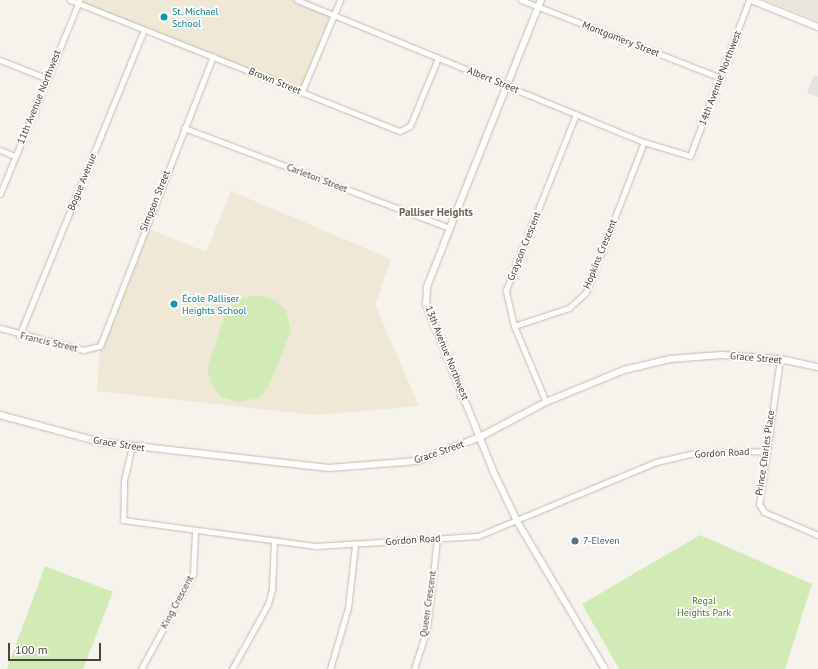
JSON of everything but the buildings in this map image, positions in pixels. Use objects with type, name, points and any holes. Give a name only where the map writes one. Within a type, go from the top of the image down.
[{"type":"street","name":"Brown Street","points":[[70,0],[79,2],[400,131],[410,126],[438,58]]},
{"type":"street","name":"Albert Street","points":[[297,0],[644,142],[690,156]]},
{"type":"street","points":[[302,91],[340,0]]},
{"type":"street","name":"Montgomery Street","points":[[521,0],[720,78]]},
{"type":"street","name":"13th Avenue Northwest","points":[[541,0],[506,85],[427,288],[426,304],[480,437],[517,521],[605,669]]},
{"type":"street","points":[[750,0],[818,27]]},
{"type":"street","name":"14th Avenue Northwest","points":[[690,156],[750,0]]},
{"type":"street","name":"11th Avenue Northwest","points":[[0,194],[46,78],[79,2]]},
{"type":"street","name":"Bogue Avenue","points":[[19,336],[144,29]]},
{"type":"street","name":"Simpson Street","points":[[100,346],[213,56]]},
{"type":"street","points":[[0,60],[46,78]]},
{"type":"street","name":"Grayson Crescent","points":[[546,402],[514,326],[506,290],[576,114]]},
{"type":"street","name":"Carleton Street","points":[[184,128],[450,228]]},
{"type":"street","name":"Hopkins Crescent","points":[[514,326],[570,308],[586,292],[644,142]]},
{"type":"street","points":[[0,150],[15,156]]},
{"type":"street","name":"Francis Street","points":[[0,328],[19,336],[83,350],[100,346]]},
{"type":"street","name":"Grace Street","points":[[0,415],[100,442],[329,468],[417,461],[480,437],[546,402],[624,370],[670,360],[722,355],[780,359],[818,367]]},
{"type":"street","name":"Prince Charles Place","points":[[780,359],[765,450],[759,504],[764,512],[818,535]]},
{"type":"street","name":"Gordon Road","points":[[132,446],[124,481],[123,520],[316,546],[355,545],[478,536],[517,521],[605,480],[656,462],[691,454],[765,450]]},
{"type":"street","name":"King Crescent","points":[[141,669],[193,574],[195,530]]},
{"type":"street","name":"Queen Crescent","points":[[414,669],[427,629],[437,538]]},
{"type":"street","points":[[232,669],[268,604],[272,589],[274,541]]},
{"type":"street","points":[[330,669],[348,608],[355,545]]},
{"type":"shaded area","points":[[79,0],[297,0],[334,15],[302,91],[78,3]]},
{"type":"shaded area","points":[[765,0],[818,0],[818,21]]},
{"type":"shaded area","points":[[814,75],[818,76],[818,97],[807,93]]},
{"type":"shaded area","points":[[231,191],[391,259],[375,305],[419,406],[316,415],[97,391],[100,346],[144,227],[206,252]]},
{"type":"green space","points":[[256,295],[275,300],[286,310],[291,331],[269,386],[259,398],[239,402],[221,397],[211,383],[207,368],[226,312],[241,299]]},
{"type":"green space","name":"Regal Heights Park","points":[[700,535],[812,584],[785,669],[619,669],[582,604]]},
{"type":"green space","points":[[45,566],[113,592],[83,669],[7,669]]},
{"type":"place","name":"St. Michael School","points":[[164,17]]},
{"type":"place","name":"École Palliser Heights School","points":[[174,304]]},
{"type":"place","name":"7-Eleven","points":[[575,541]]},
{"type":"district","name":"Palliser Heights","points":[[436,212]]}]
